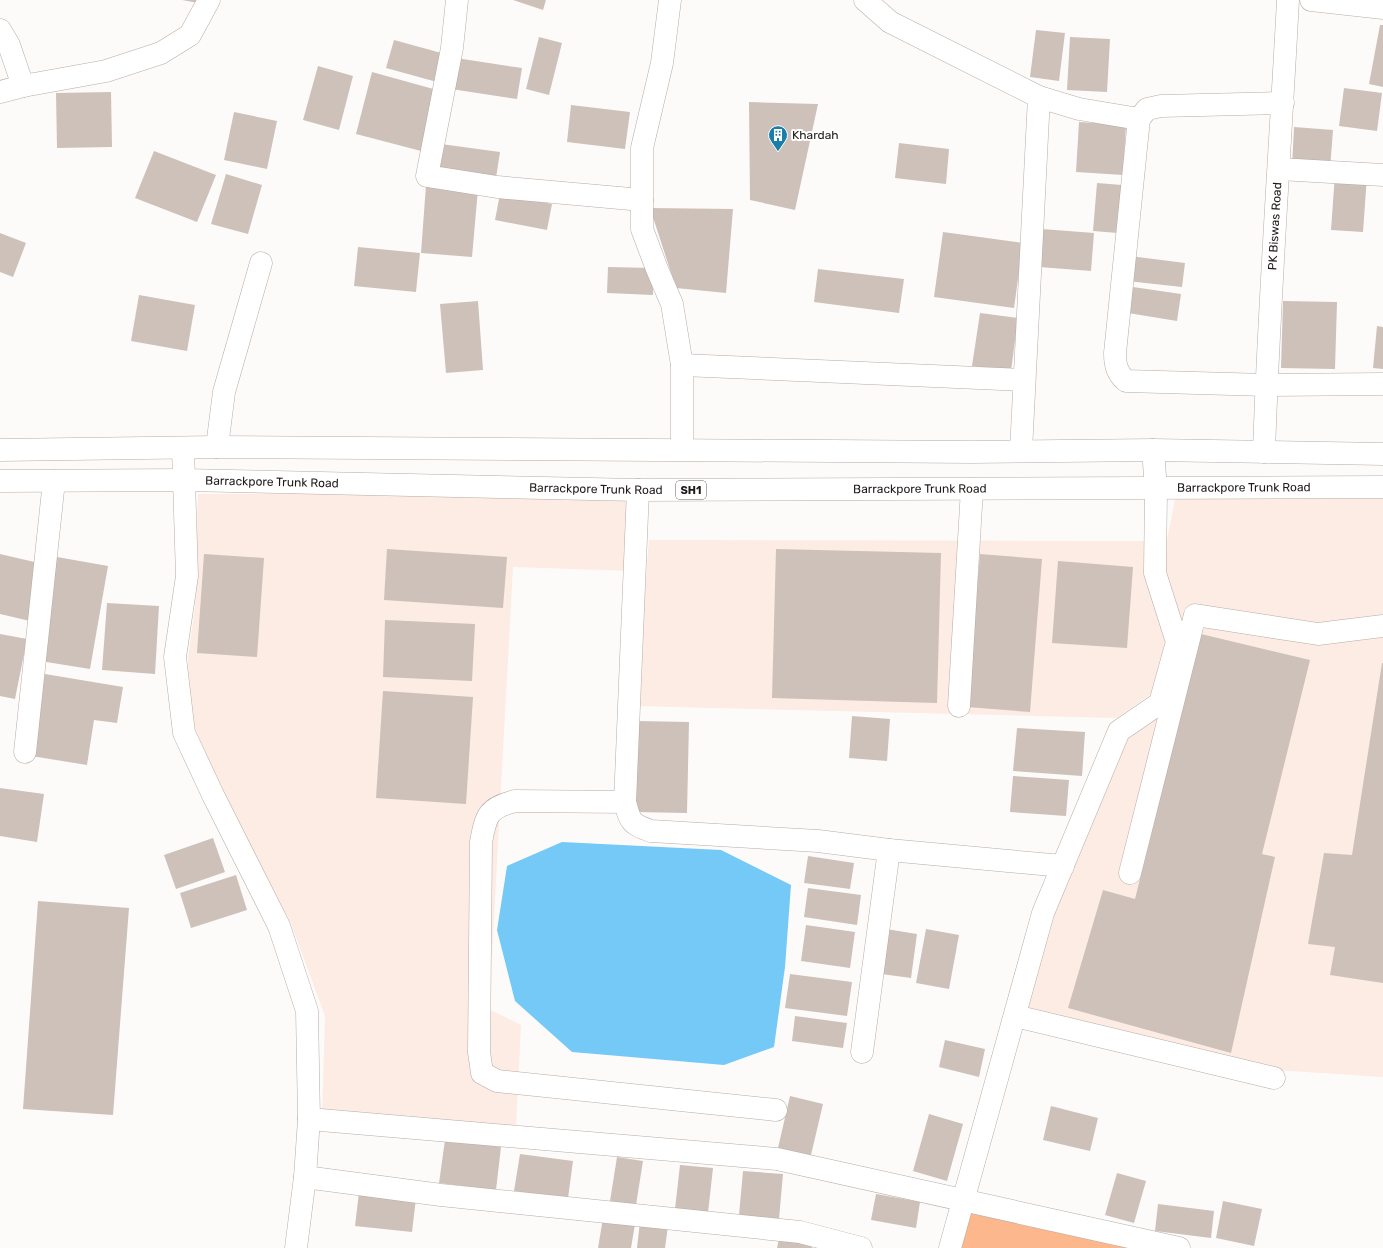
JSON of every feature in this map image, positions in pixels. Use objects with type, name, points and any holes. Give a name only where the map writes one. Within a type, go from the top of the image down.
[{"type":"street","points":[[0,92],[23,86],[106,71],[161,53],[190,35],[209,0]]},
{"type":"street","points":[[456,0],[452,48],[428,176],[497,187],[642,200]]},
{"type":"street","points":[[670,0],[662,63],[642,148],[642,229],[672,304],[682,364],[682,449]]},
{"type":"street","points":[[865,0],[890,22],[1039,96],[1079,110],[1139,119]]},
{"type":"street","name":"PK Biswas Road","points":[[1264,452],[1266,385],[1288,0]]},
{"type":"street","points":[[1311,0],[1383,8]]},
{"type":"street","points":[[0,30],[9,45],[23,86]]},
{"type":"street","points":[[1021,451],[1039,96]]},
{"type":"street","points":[[1283,103],[1161,106],[1147,109],[1139,119],[1115,353],[1115,366],[1119,375],[1126,381],[1266,385],[1383,384]]},
{"type":"street","points":[[1279,169],[1383,176]]},
{"type":"street","points":[[217,447],[224,392],[261,263]]},
{"type":"street","points":[[682,364],[1024,380]]},
{"type":"street","points":[[0,450],[217,447],[1021,451],[1153,450],[1383,454]]},
{"type":"street","points":[[183,448],[187,576],[175,657],[184,733],[213,795],[279,926],[307,1011],[310,1119],[305,1177],[296,1248]]},
{"type":"street","points":[[950,1248],[1043,913],[1118,731],[1160,703],[1177,642],[1155,573],[1156,489],[1153,450]]},
{"type":"street","name":"Barrackpore Trunk Road","points":[[0,481],[184,480],[638,490],[1383,487]]},
{"type":"street","points":[[25,752],[54,481]]},
{"type":"street","points":[[959,706],[972,489]]},
{"type":"street","points":[[638,490],[625,802],[629,819],[636,826],[651,831],[818,841],[889,850],[1063,866]]},
{"type":"street","points":[[1130,872],[1195,615],[1318,634],[1383,626]]},
{"type":"street","points":[[625,802],[515,801],[499,805],[485,819],[480,842],[479,1052],[482,1072],[497,1080],[776,1110]]},
{"type":"street","points":[[862,1052],[889,850]]},
{"type":"street","points":[[1015,1016],[1274,1078]]},
{"type":"street","points":[[310,1119],[777,1159],[1178,1248]]},
{"type":"street","points":[[305,1177],[441,1195],[800,1232],[861,1248]]},
{"type":"shaded area","points":[[1383,476],[1383,1077],[1275,1070],[1027,1007],[1058,901],[1124,739],[1161,714],[1185,635],[1162,566],[1176,494]]},
{"type":"shaded area","points":[[633,490],[632,571],[513,567],[489,1009],[521,1025],[516,1127],[322,1115],[325,1016],[290,921],[189,734],[188,657],[195,607],[198,494],[518,493]]},
{"type":"shaded area","points":[[649,540],[1153,541],[1146,575],[1166,645],[1155,691],[1117,718],[635,706]]},
{"type":"shaded area","points":[[968,1213],[1129,1248],[959,1248]]},
{"type":"water","points":[[562,842],[721,850],[791,885],[785,967],[774,1047],[724,1065],[572,1052],[515,1001],[497,930],[507,866]]},
{"type":"building","points":[[182,0],[199,0],[198,3]]},
{"type":"building","points":[[513,0],[546,0],[543,10]]},
{"type":"building","points":[[1380,25],[1383,25],[1383,87],[1369,84]]},
{"type":"building","points":[[1036,30],[1065,33],[1059,81],[1030,77]]},
{"type":"building","points":[[539,37],[562,43],[549,95],[526,89]]},
{"type":"building","points":[[1070,37],[1110,39],[1107,92],[1067,90]]},
{"type":"building","points":[[394,40],[445,54],[437,82],[386,68]]},
{"type":"building","points":[[456,58],[522,68],[517,99],[451,89]]},
{"type":"building","points":[[318,66],[353,76],[339,130],[303,120]]},
{"type":"building","points":[[372,72],[437,90],[421,151],[356,134]]},
{"type":"building","points":[[1344,88],[1382,93],[1377,131],[1339,126]]},
{"type":"building","points":[[111,92],[112,147],[57,148],[56,93]]},
{"type":"building","name":"Khardah","points":[[749,102],[818,104],[795,210],[750,200]]},
{"type":"building","points":[[571,105],[630,112],[625,149],[567,142]]},
{"type":"building","points":[[234,112],[277,121],[267,169],[224,160]]},
{"type":"building","points":[[1079,122],[1126,125],[1123,175],[1076,172]]},
{"type":"building","points":[[1294,127],[1333,130],[1330,169],[1292,167]]},
{"type":"building","points":[[899,143],[949,149],[946,184],[895,178]]},
{"type":"building","points":[[441,144],[500,152],[495,184],[437,175]]},
{"type":"building","points":[[154,151],[216,175],[197,222],[135,198]]},
{"type":"building","points":[[226,174],[262,185],[248,234],[211,224]]},
{"type":"building","points":[[1335,174],[1367,176],[1363,232],[1331,230]]},
{"type":"building","points":[[1097,183],[1122,185],[1118,233],[1093,231]]},
{"type":"building","points":[[426,185],[478,189],[472,257],[421,253]]},
{"type":"building","points":[[500,194],[552,204],[547,230],[495,220]]},
{"type":"building","points":[[650,208],[733,209],[726,293],[676,288]]},
{"type":"building","points":[[1042,229],[1094,233],[1091,271],[1039,267]]},
{"type":"building","points":[[943,232],[1023,243],[1014,308],[934,297]]},
{"type":"building","points":[[0,233],[26,243],[13,277],[0,272]]},
{"type":"building","points":[[358,247],[420,253],[416,292],[354,286]]},
{"type":"building","points":[[1130,256],[1185,263],[1182,287],[1127,281]]},
{"type":"building","points":[[608,267],[653,268],[653,295],[607,293]]},
{"type":"building","points":[[818,269],[904,279],[899,313],[814,302]]},
{"type":"building","points":[[1126,286],[1181,294],[1177,321],[1122,312]]},
{"type":"building","points":[[139,295],[195,305],[187,351],[131,341]]},
{"type":"building","points":[[478,301],[483,370],[446,373],[440,304]]},
{"type":"building","points":[[1283,301],[1337,302],[1335,369],[1281,368]]},
{"type":"building","points":[[980,313],[1018,318],[1011,371],[972,366]]},
{"type":"building","points":[[1377,326],[1383,327],[1383,369],[1373,368]]},
{"type":"building","points":[[387,549],[507,557],[503,608],[384,600]]},
{"type":"building","points":[[776,549],[941,553],[937,703],[772,698]]},
{"type":"building","points":[[0,554],[43,564],[30,621],[0,614]]},
{"type":"building","points":[[204,554],[264,558],[257,657],[197,653]]},
{"type":"building","points":[[980,554],[1042,559],[1030,712],[967,707]]},
{"type":"building","points":[[57,557],[108,566],[90,669],[40,661]]},
{"type":"building","points":[[1058,561],[1133,567],[1127,648],[1052,643]]},
{"type":"building","points":[[107,603],[159,606],[155,674],[102,670]]},
{"type":"building","points":[[385,620],[475,624],[472,681],[383,677]]},
{"type":"building","points":[[0,634],[27,639],[15,699],[0,696]]},
{"type":"building","points":[[1201,634],[1310,660],[1262,854],[1275,857],[1231,1053],[1068,1008],[1103,890],[1135,899]]},
{"type":"building","points":[[1382,663],[1383,983],[1330,975],[1335,947],[1308,944],[1324,853],[1352,855]]},
{"type":"building","points":[[39,673],[123,687],[117,723],[94,720],[87,765],[25,755]]},
{"type":"building","points":[[383,691],[473,697],[466,804],[376,798]]},
{"type":"building","points":[[852,716],[890,719],[887,761],[849,758]]},
{"type":"building","points":[[636,721],[689,722],[687,813],[634,812]]},
{"type":"building","points":[[1017,728],[1085,732],[1082,776],[1013,771]]},
{"type":"building","points":[[1013,776],[1069,780],[1066,816],[1010,812]]},
{"type":"building","points":[[0,788],[44,794],[37,842],[0,836]]},
{"type":"building","points":[[213,838],[225,872],[176,889],[164,855]]},
{"type":"building","points":[[808,856],[854,863],[850,889],[804,883]]},
{"type":"building","points":[[236,875],[247,910],[191,928],[180,893]]},
{"type":"building","points":[[808,888],[861,895],[857,925],[804,917]]},
{"type":"building","points":[[38,901],[129,908],[113,1115],[23,1109]]},
{"type":"building","points":[[806,925],[855,932],[850,968],[801,961]]},
{"type":"building","points":[[880,928],[917,934],[911,978],[874,973]]},
{"type":"building","points":[[926,929],[959,935],[949,989],[916,983]]},
{"type":"building","points":[[790,974],[852,982],[847,1016],[785,1008]]},
{"type":"building","points":[[795,1016],[847,1023],[843,1048],[792,1041]]},
{"type":"building","points":[[945,1040],[985,1049],[979,1077],[939,1067]]},
{"type":"building","points":[[790,1096],[823,1104],[811,1155],[778,1148]]},
{"type":"building","points":[[1051,1106],[1098,1118],[1090,1151],[1043,1140]]},
{"type":"building","points":[[929,1114],[963,1124],[947,1181],[913,1171]]},
{"type":"building","points":[[445,1140],[501,1147],[496,1190],[439,1183]]},
{"type":"building","points":[[520,1154],[573,1161],[568,1198],[514,1191]]},
{"type":"building","points":[[617,1157],[643,1161],[636,1205],[610,1201]]},
{"type":"building","points":[[680,1165],[713,1168],[708,1213],[675,1209]]},
{"type":"building","points":[[743,1171],[783,1174],[779,1219],[739,1215]]},
{"type":"building","points":[[1117,1173],[1146,1181],[1134,1223],[1105,1215]]},
{"type":"building","points":[[359,1192],[416,1198],[412,1232],[355,1226]]},
{"type":"building","points":[[876,1194],[920,1202],[916,1228],[871,1220]]},
{"type":"building","points":[[1223,1201],[1262,1209],[1254,1246],[1216,1238]]},
{"type":"building","points":[[1158,1204],[1214,1211],[1211,1238],[1155,1231]]},
{"type":"building","points":[[603,1218],[635,1224],[631,1248],[598,1248]]},
{"type":"building","points":[[640,1221],[668,1226],[665,1248],[637,1248]]},
{"type":"building","points":[[779,1239],[813,1244],[812,1248],[777,1248]]},
{"type":"place","name":"Khardah","points":[[778,152]]}]
